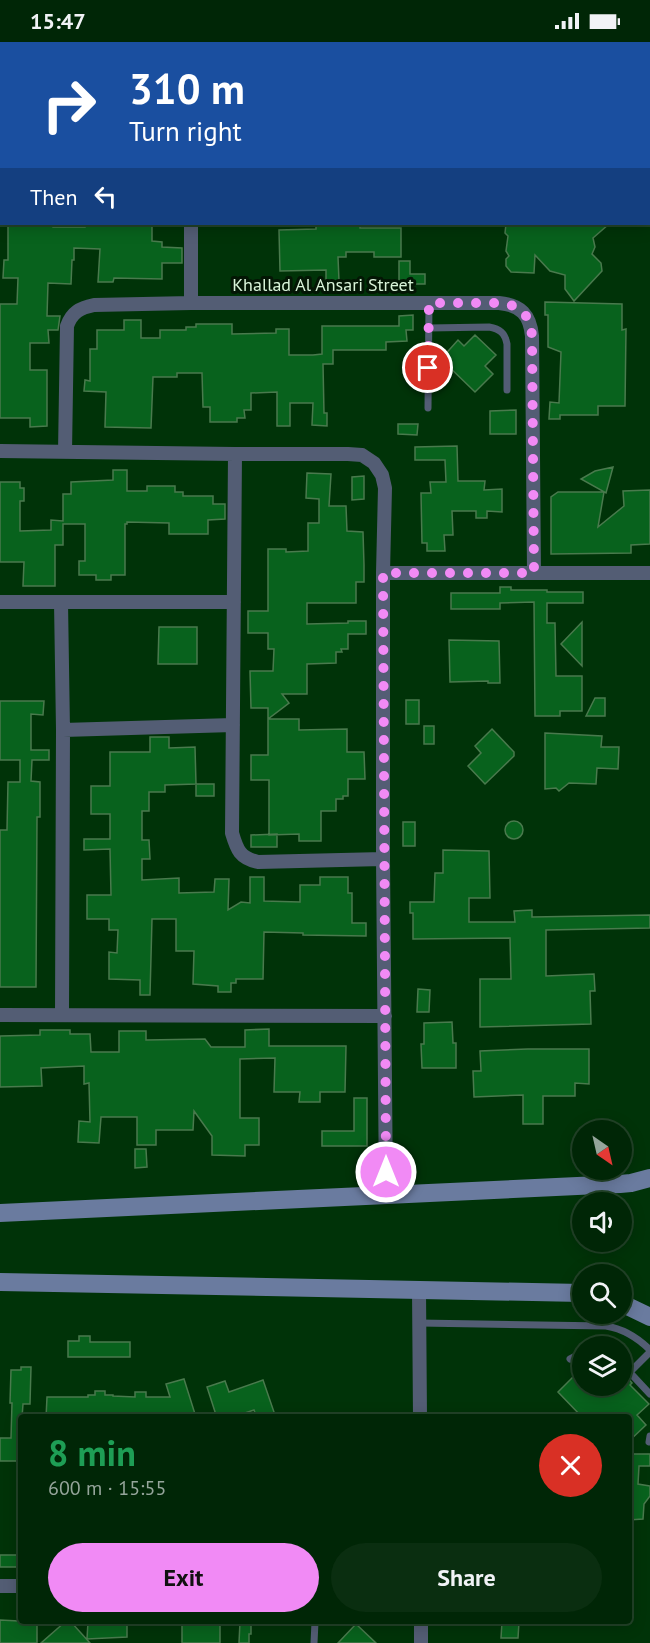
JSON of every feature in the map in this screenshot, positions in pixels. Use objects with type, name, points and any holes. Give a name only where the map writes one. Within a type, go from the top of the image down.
[{"type":"main road","points":[[0,1213],[620,1184],[650,1178]]},
{"type":"main road","points":[[0,1282],[572,1293]]},
{"type":"main road","points":[[632,1308],[650,1317]]},
{"type":"street","points":[[191,225],[191,303]]},
{"type":"street","name":"Khallad Al Ansari Street","points":[[65,452],[67,326],[76,311],[84,307],[94,304],[191,303],[510,304],[527,316],[531,326],[534,573]]},
{"type":"street","points":[[0,451],[348,454],[362,455],[374,463],[382,475],[385,488],[383,859],[386,1194]]},
{"type":"street","points":[[235,454],[232,833],[235,844],[240,853],[248,859],[258,861],[383,859]]},
{"type":"street","points":[[383,573],[650,573]]},
{"type":"street","points":[[0,602],[234,602]]},
{"type":"street","points":[[62,602],[62,1014]]},
{"type":"street","points":[[63,730],[233,725]]},
{"type":"street","points":[[0,1015],[385,1016]]},
{"type":"street","points":[[419,1290],[420,1414]]},
{"type":"street","points":[[0,1586],[18,1586]]},
{"type":"street","points":[[421,1624],[421,1643]]},
{"type":"lane","points":[[428,408],[429,303]]},
{"type":"lane","points":[[429,328],[489,327],[502,332],[507,344],[507,390]]},
{"type":"lane","points":[[419,1323],[606,1326],[623,1330],[650,1351],[632,1370]]},
{"type":"lane","points":[[632,1374],[650,1394]]},
{"type":"lane","points":[[315,1624],[315,1643]]},
{"type":"building","points":[[8,225],[152,226],[152,241],[162,242],[162,247],[182,248],[182,263],[162,263],[162,279],[114,278],[113,282],[98,282],[100,249],[74,248],[71,284],[48,283],[47,316],[60,316],[58,330],[48,330],[49,343],[30,343],[30,370],[47,370],[47,426],[30,427],[30,418],[0,418],[0,304],[17,304],[18,278],[3,278],[4,260],[8,260]]},
{"type":"building","points":[[316,225],[401,228],[401,257],[374,257],[374,252],[346,252],[346,257],[338,257],[339,281],[326,282],[326,270],[280,271],[279,230],[316,229]]},
{"type":"building","points":[[506,225],[608,225],[593,238],[595,247],[592,254],[601,263],[602,271],[574,301],[565,289],[565,275],[550,271],[535,255],[534,273],[511,272],[506,266],[506,259],[509,256],[506,251],[508,236],[505,233]]},
{"type":"building","points":[[399,261],[410,261],[410,274],[425,274],[425,284],[399,284]]},
{"type":"building","points":[[545,302],[622,304],[622,330],[626,329],[625,406],[598,406],[598,415],[560,415],[560,419],[549,419],[550,402],[559,403],[561,352],[548,347],[548,315],[545,315]]},
{"type":"building","points":[[413,315],[413,330],[406,330],[407,341],[386,342],[386,350],[333,350],[333,364],[323,364],[324,413],[327,413],[327,426],[312,425],[313,403],[290,403],[290,426],[277,426],[277,392],[251,393],[251,410],[244,410],[245,418],[237,418],[237,422],[210,422],[210,407],[203,407],[202,373],[177,373],[177,377],[153,377],[151,428],[105,427],[106,392],[84,391],[85,380],[90,381],[90,349],[97,349],[97,330],[124,330],[124,320],[141,320],[141,338],[160,338],[160,330],[186,330],[186,327],[196,327],[196,324],[232,324],[232,334],[276,333],[276,329],[289,329],[289,355],[313,355],[322,354],[322,326],[399,326],[399,316]]},
{"type":"building","points":[[475,335],[496,355],[485,366],[493,374],[475,392],[441,359],[458,340],[464,346]]},
{"type":"building","points":[[516,410],[516,434],[490,434],[490,411]]},
{"type":"building","points":[[398,424],[418,424],[417,435],[398,434]]},
{"type":"building","points":[[457,446],[458,481],[485,481],[484,490],[502,489],[502,512],[487,511],[487,518],[476,518],[476,511],[452,511],[453,535],[444,535],[445,551],[427,551],[427,543],[422,543],[421,493],[431,493],[430,482],[446,482],[445,460],[415,460],[415,447]]},
{"type":"building","points":[[613,467],[606,493],[581,479],[595,471]]},
{"type":"building","points":[[113,470],[127,470],[127,491],[147,491],[147,486],[175,486],[175,492],[183,492],[183,496],[213,496],[213,504],[225,504],[225,519],[208,520],[208,534],[169,534],[169,523],[127,522],[125,524],[125,575],[111,575],[111,580],[96,580],[96,575],[79,575],[79,561],[85,561],[85,524],[63,524],[63,545],[55,545],[55,586],[23,586],[24,562],[0,562],[0,482],[20,482],[20,488],[24,488],[24,501],[20,501],[20,531],[51,530],[51,520],[63,521],[63,494],[71,494],[71,482],[113,480]]},
{"type":"building","points":[[307,473],[331,474],[329,506],[346,506],[347,531],[363,532],[364,582],[356,582],[356,603],[307,603],[307,624],[366,621],[366,634],[348,634],[348,649],[336,652],[336,663],[307,664],[307,694],[282,694],[289,703],[268,719],[268,708],[251,708],[250,671],[273,671],[274,649],[268,649],[268,633],[248,633],[248,611],[268,611],[268,549],[286,549],[286,552],[308,551],[308,523],[319,523],[319,499],[306,498]]},
{"type":"building","points":[[364,476],[364,499],[352,500],[352,477]]},
{"type":"building","points":[[650,490],[650,544],[631,545],[631,553],[551,554],[551,497],[558,492],[604,492],[598,527],[624,506],[623,491]]},
{"type":"building","points":[[500,587],[511,587],[511,590],[583,592],[583,603],[547,603],[547,623],[555,623],[556,676],[582,676],[582,711],[560,711],[560,716],[535,716],[534,602],[500,603],[500,609],[451,609],[451,593],[500,593]]},
{"type":"building","points":[[582,622],[582,666],[561,644]]},
{"type":"building","points":[[159,627],[197,627],[197,664],[158,664]]},
{"type":"building","points":[[449,640],[499,641],[500,683],[450,682]]},
{"type":"building","points":[[595,698],[605,698],[605,716],[586,716]]},
{"type":"building","points":[[406,700],[419,700],[419,724],[406,724]]},
{"type":"building","points":[[0,701],[44,701],[43,715],[31,714],[31,750],[49,750],[49,760],[32,760],[31,781],[40,782],[40,817],[37,817],[36,987],[0,987],[0,830],[7,830],[8,782],[20,782],[20,760],[0,760]]},
{"type":"building","points":[[268,719],[299,719],[299,730],[347,729],[347,752],[364,752],[365,779],[348,779],[348,796],[336,799],[336,811],[321,811],[321,841],[299,841],[299,834],[269,835],[269,780],[251,780],[251,755],[268,755]]},
{"type":"building","points":[[424,726],[434,726],[434,744],[424,744]]},
{"type":"building","points":[[492,729],[514,752],[514,756],[485,784],[468,766],[481,753],[475,746]]},
{"type":"building","points":[[545,733],[602,736],[601,747],[619,747],[618,769],[597,768],[596,784],[569,783],[559,791],[556,788],[545,789]]},
{"type":"building","points":[[150,737],[169,737],[169,748],[195,747],[196,784],[165,785],[165,792],[149,792],[149,811],[142,811],[142,840],[149,840],[150,859],[142,859],[142,880],[179,878],[179,893],[214,892],[215,879],[229,879],[228,910],[241,902],[250,903],[250,877],[264,877],[264,901],[300,902],[300,885],[320,885],[320,877],[348,877],[348,893],[352,893],[352,923],[366,923],[366,936],[264,932],[263,979],[236,979],[236,983],[231,983],[231,992],[218,992],[218,986],[193,984],[194,951],[176,951],[176,919],[152,919],[150,995],[140,995],[140,980],[109,979],[109,952],[117,953],[118,930],[109,930],[109,919],[87,919],[87,895],[111,895],[110,849],[84,850],[84,839],[110,839],[110,814],[91,814],[91,786],[110,786],[110,752],[150,752]]},
{"type":"building","points":[[196,784],[214,784],[214,796],[196,796]]},
{"type":"building","points":[[514,821],[520,824],[523,830],[520,836],[514,839],[508,836],[505,830],[508,824]]},
{"type":"building","points":[[403,822],[415,822],[415,846],[403,846]]},
{"type":"building","points":[[277,834],[277,847],[251,847],[251,835]]},
{"type":"building","points":[[443,850],[489,851],[490,898],[469,898],[469,922],[515,922],[514,911],[532,910],[532,917],[650,915],[650,928],[546,930],[546,976],[594,974],[595,991],[590,991],[591,1024],[480,1027],[480,979],[511,979],[510,938],[413,939],[413,913],[410,913],[410,902],[434,902],[435,873],[443,873]]},
{"type":"building","points":[[418,989],[430,990],[429,1012],[417,1012]]},
{"type":"building","points":[[452,1022],[453,1043],[456,1043],[456,1068],[422,1068],[421,1044],[424,1044],[424,1023]]},
{"type":"building","points":[[269,1029],[269,1046],[346,1046],[345,1092],[320,1092],[320,1102],[299,1102],[300,1092],[274,1092],[275,1058],[240,1059],[240,1118],[259,1118],[259,1145],[245,1145],[245,1156],[212,1155],[212,1136],[194,1111],[193,1130],[156,1130],[156,1145],[137,1145],[137,1117],[101,1117],[99,1143],[78,1142],[79,1121],[90,1122],[89,1083],[84,1084],[84,1066],[41,1068],[42,1086],[0,1087],[0,1036],[40,1035],[40,1030],[70,1030],[70,1034],[90,1034],[91,1052],[119,1052],[119,1031],[146,1031],[146,1040],[205,1039],[211,1047],[245,1047],[245,1030]]},
{"type":"building","points":[[589,1049],[589,1084],[575,1083],[575,1096],[543,1096],[543,1124],[523,1124],[523,1095],[474,1097],[473,1071],[481,1071],[480,1051]]},
{"type":"building","points":[[354,1098],[367,1098],[367,1146],[322,1146],[322,1131],[354,1131]]},
{"type":"building","points":[[135,1149],[146,1149],[147,1167],[135,1168]]},
{"type":"building","points":[[79,1336],[90,1336],[90,1342],[130,1342],[130,1357],[68,1357],[68,1341],[79,1341]]},
{"type":"building","points":[[21,1367],[31,1367],[30,1404],[23,1404],[22,1414],[18,1414],[18,1461],[0,1461],[0,1438],[11,1438],[11,1370],[21,1370]]},
{"type":"building","points":[[572,1378],[572,1396],[632,1396],[632,1387],[649,1404],[637,1415],[646,1425],[632,1438],[632,1414],[579,1414],[558,1392]]},
{"type":"building","points":[[184,1379],[195,1414],[46,1414],[47,1397],[88,1397],[88,1395],[95,1395],[95,1391],[105,1391],[105,1395],[113,1396],[135,1397],[135,1392],[146,1392],[146,1397],[170,1397],[166,1384]]},
{"type":"building","points":[[263,1380],[275,1414],[256,1414],[254,1410],[242,1414],[216,1414],[207,1387],[225,1381],[229,1392]]},
{"type":"building","points":[[632,1454],[650,1454],[650,1466],[639,1466],[638,1484],[650,1486],[650,1496],[644,1504],[643,1519],[632,1520]]},
{"type":"building","points":[[0,1555],[18,1555],[18,1567],[0,1567]]},
{"type":"building","points":[[0,1620],[18,1621],[18,1624],[37,1624],[37,1643],[0,1643]]},
{"type":"building","points":[[63,1624],[73,1624],[90,1643],[41,1643]]},
{"type":"building","points":[[88,1624],[127,1624],[127,1637],[87,1639]]},
{"type":"building","points":[[182,1624],[220,1624],[220,1643],[182,1643]]},
{"type":"building","points":[[240,1624],[251,1624],[249,1643],[239,1643]]},
{"type":"building","points":[[356,1624],[376,1643],[338,1643]]},
{"type":"building","points":[[502,1624],[519,1624],[518,1638],[501,1638]]},
{"type":"route","points":[[386,1172],[383,573],[534,573],[532,336],[527,316],[510,304],[429,303],[428,368]]}]
